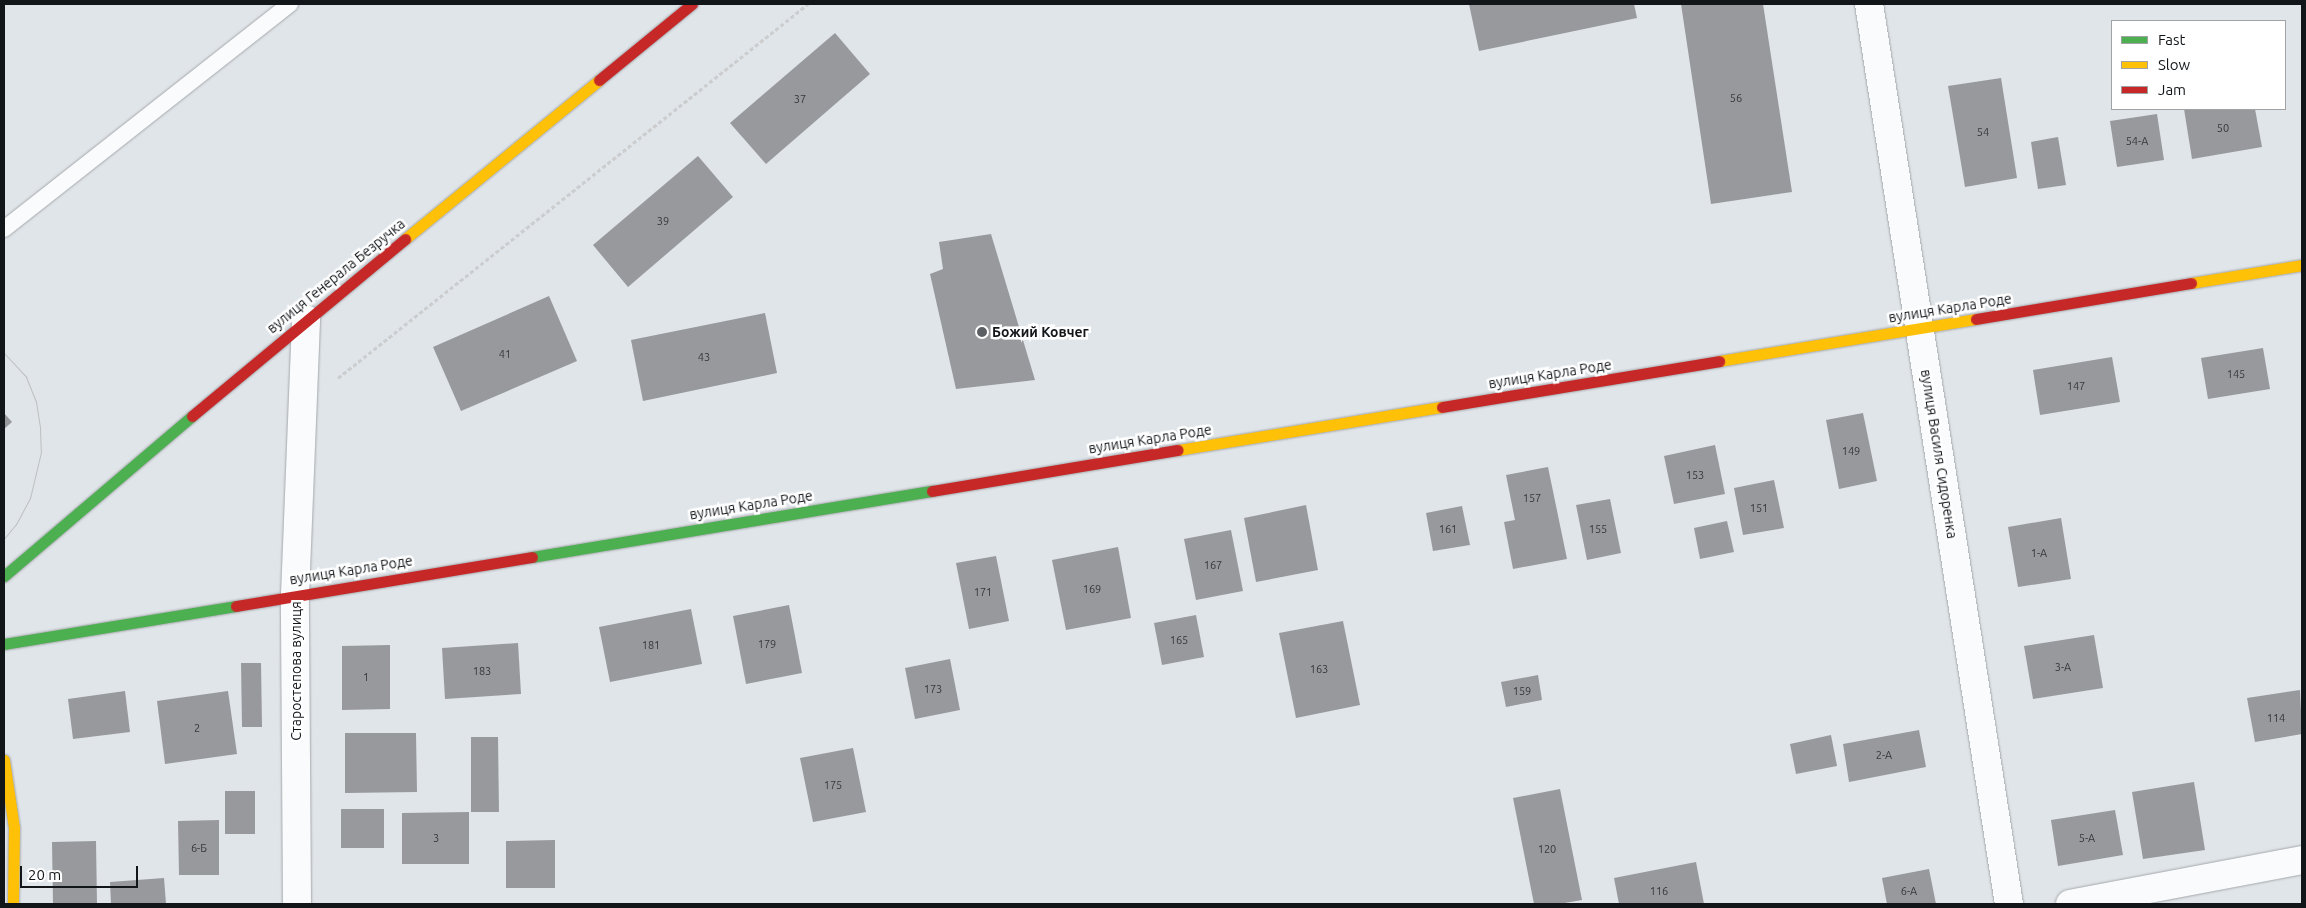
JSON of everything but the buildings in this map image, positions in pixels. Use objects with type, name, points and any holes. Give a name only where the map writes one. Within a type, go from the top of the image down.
[{"type":"street","name":"вулиця Генерала Безручка","points":[[4,576],[306,319],[692,4]]},
{"type":"street","name":"вулиця Василя Сидоренка","points":[[1869,4],[2009,904]]},
{"type":"street","name":"вулиця Карла Роде","points":[[4,644],[2302,265]]},
{"type":"street","name":"Старостепова вулиця","points":[[297,904],[295,595],[306,319]]},
{"type":"street","points":[[4,760],[14,828],[13,904]]},
{"type":"street","points":[[2070,904],[2302,860]]},
{"type":"lane","points":[[4,229],[290,4]]},
{"type":"path","points":[[303,406],[808,4]]},
{"type":"tram line","points":[[4,353],[26,377],[36,402],[41,452],[30,498],[16,524],[4,539]]},
{"type":"traffic: fast","points":[[4,576],[192,416]]},
{"type":"traffic: fast","points":[[532,557],[932,491]]},
{"type":"traffic: fast","points":[[4,644],[236,606]]},
{"type":"traffic: slow","points":[[405,239],[599,80]]},
{"type":"traffic: slow","points":[[2191,283],[2302,265]]},
{"type":"traffic: slow","points":[[1719,361],[1976,319]]},
{"type":"traffic: slow","points":[[1178,450],[1442,407]]},
{"type":"traffic: slow","points":[[4,760],[14,828],[13,904]]},
{"type":"traffic: jam","points":[[599,80],[692,4]]},
{"type":"traffic: jam","points":[[192,416],[405,239]]},
{"type":"traffic: jam","points":[[1976,319],[2191,283]]},
{"type":"traffic: jam","points":[[1442,407],[1719,361]]},
{"type":"traffic: jam","points":[[932,491],[1178,450]]},
{"type":"traffic: jam","points":[[236,606],[532,557]]},
{"type":"place","name":"Божий Ковчег","points":[[982,332]]}]
